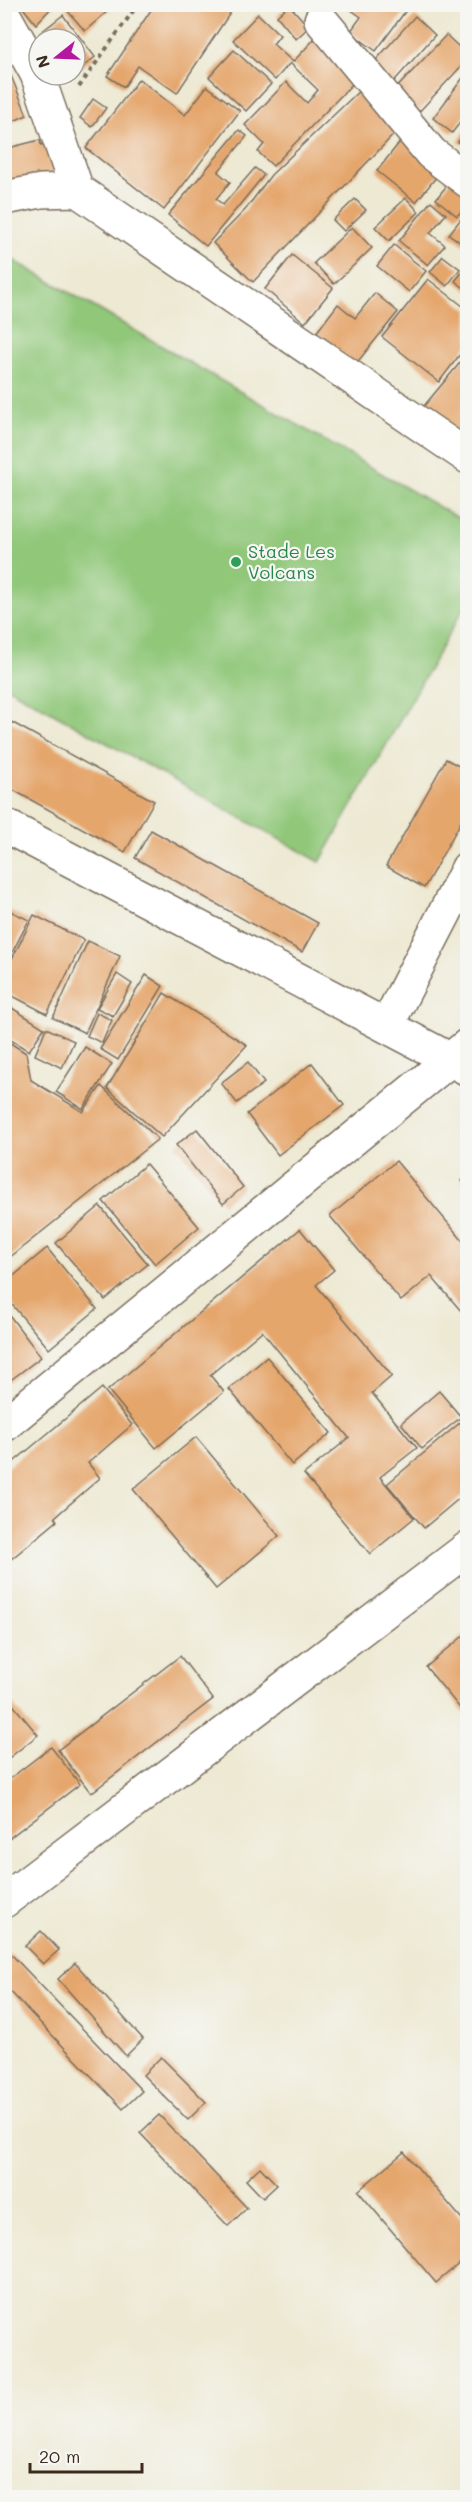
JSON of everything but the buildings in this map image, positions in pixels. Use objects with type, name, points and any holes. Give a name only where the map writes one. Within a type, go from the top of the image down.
[{"type":"street","points":[[4,15],[37,74],[77,190]]},
{"type":"street","points":[[321,20],[431,153],[468,181]]},
{"type":"street","points":[[4,198],[41,191],[77,190],[468,457]]},
{"type":"street","points":[[4,825],[387,1025],[462,1057],[320,1168],[4,1425]]},
{"type":"street","points":[[387,1025],[468,868]]},
{"type":"street","points":[[4,1901],[468,1548]]},
{"type":"path","points":[[51,110],[74,94],[138,4]]},
{"type":"green space","name":"Stade Les Volcans","points":[[8,257],[467,523],[467,602],[320,862],[5,686],[4,264]]},
{"type":"place","name":"Stade Les Volcans","points":[[236,562]]}]
